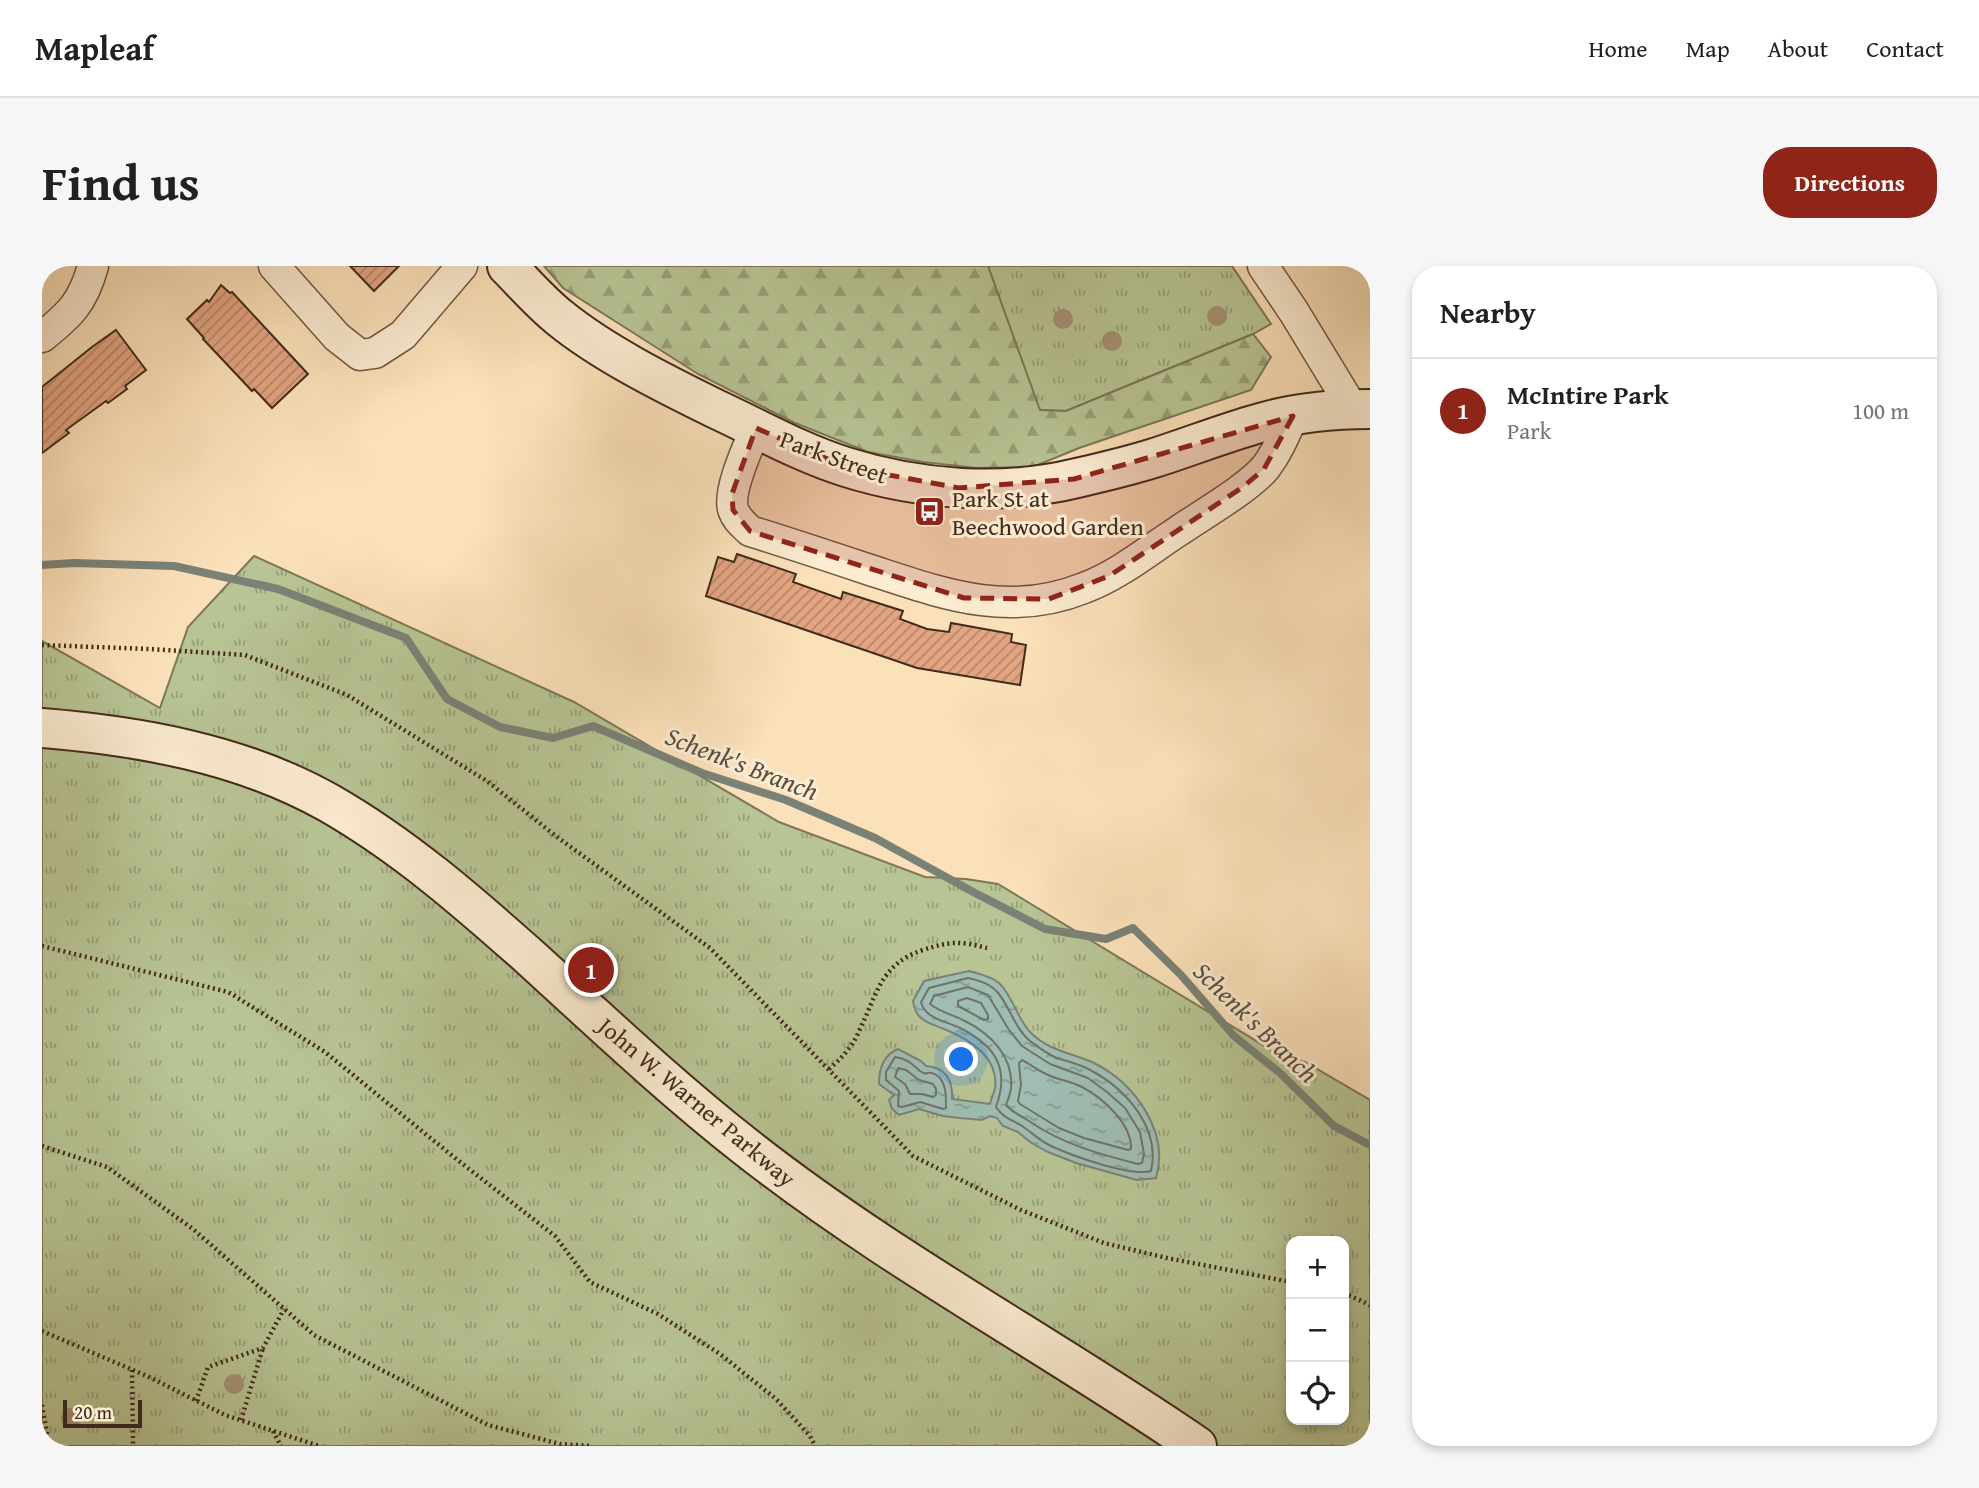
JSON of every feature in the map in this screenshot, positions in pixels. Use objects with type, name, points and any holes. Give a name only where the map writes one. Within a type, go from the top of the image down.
[{"type":"main road","name":"Park Street","points":[[507,266],[559,318],[603,348],[690,396],[797,448],[846,467],[897,480],[959,488],[1023,486],[1074,479],[1152,459],[1261,423],[1293,416],[1361,409]]},
{"type":"main road","name":"John W. Warner Parkway","points":[[42,728],[136,739],[208,754],[269,775],[327,802],[424,866],[746,1148],[906,1262],[1103,1383],[1173,1434],[1197,1446]]},
{"type":"street","points":[[42,337],[65,319],[86,290],[93,266]]},
{"type":"street","points":[[274,266],[337,337],[360,355],[375,353],[403,335],[462,266]]},
{"type":"street","points":[[1263,266],[1361,409]]},
{"type":"street","points":[[756,428],[732,494],[733,510],[739,521],[750,531],[896,579],[964,598],[992,602],[1028,602],[1083,589],[1109,576],[1243,487],[1264,469],[1282,443],[1293,416]]},
{"type":"path","points":[[42,645],[245,655],[347,695],[487,781],[557,837],[710,948],[913,1156],[1021,1210],[1104,1243],[1286,1281]]},
{"type":"path","points":[[829,1069],[842,1058],[859,1034],[871,1002],[887,974],[906,956],[937,945],[962,942],[987,948]]},
{"type":"path","points":[[42,946],[228,992],[325,1052],[555,1236],[590,1282],[658,1314],[720,1354],[776,1399],[810,1436],[815,1446]]},
{"type":"path","points":[[42,1146],[107,1167],[193,1229],[314,1335],[488,1425],[560,1444],[592,1446]]},
{"type":"path","points":[[1349,1295],[1370,1305]]},
{"type":"path","points":[[241,1420],[263,1348],[284,1309]]},
{"type":"path","points":[[42,1331],[132,1370],[225,1415],[319,1446]]},
{"type":"path","points":[[196,1401],[208,1367],[263,1348]]},
{"type":"path","points":[[132,1370],[133,1446]]},
{"type":"path","points":[[42,1405],[48,1439]]},
{"type":"path","points":[[273,1431],[281,1446]]},
{"type":"path","points":[[42,1433],[55,1446]]},
{"type":"highlighted area","points":[[1293,416],[1264,469],[1243,487],[1109,576],[1049,599],[964,598],[750,531],[733,510],[732,494],[756,428],[846,467],[959,488],[1074,479]]},
{"type":"green space","points":[[544,266],[988,266],[1040,410],[1066,411],[1253,334],[1271,357],[1251,390],[1079,448],[1033,467],[976,468],[923,462],[868,452],[795,423],[698,374],[563,288]]},
{"type":"green space","points":[[988,266],[1232,266],[1271,324],[1253,334],[1066,411],[1039,410]]},
{"type":"green space","points":[[254,556],[574,702],[779,822],[925,877],[998,884],[1281,1056],[1305,1062],[1370,1100],[1370,1446],[42,1446],[42,641],[160,708],[188,627]]},
{"type":"water","points":[[969,971],[999,983],[1026,1027],[1038,1039],[1053,1048],[1094,1063],[1123,1083],[1135,1096],[1153,1126],[1158,1143],[1156,1178],[1137,1180],[1076,1163],[1048,1152],[990,1116],[982,1120],[960,1118],[919,1109],[899,1115],[892,1109],[889,1100],[894,1095],[879,1084],[879,1078],[885,1059],[898,1049],[926,1066],[943,1072],[951,1086],[952,1099],[990,1104],[995,1077],[987,1058],[963,1038],[921,1018],[913,1001],[924,981]]},
{"type":"building","points":[[350,266],[399,266],[374,291]]},
{"type":"building","points":[[221,285],[232,292],[308,374],[272,408],[254,389],[252,391],[187,319],[207,300],[209,302]]},
{"type":"building","points":[[116,330],[146,370],[125,386],[127,389],[66,430],[69,433],[42,453],[42,387]]},
{"type":"building","points":[[737,554],[796,574],[793,582],[841,599],[843,592],[903,611],[900,619],[927,629],[949,632],[951,623],[1012,634],[1011,642],[1026,645],[1020,685],[917,668],[706,596],[718,557],[734,562]]},
{"type":"waterway","name":"Schenk's Branch","points":[[42,565],[74,563],[174,566],[278,589],[406,638],[447,699],[500,727],[553,738],[593,726],[702,773],[786,800],[875,838],[1045,929],[1106,939],[1133,928],[1181,975],[1234,1036],[1280,1073],[1334,1126],[1370,1145]]},
{"type":"place","name":"Park St at Beechwood Garden","points":[[929,512]]},
{"type":"place","name":"McIntire Park","points":[[591,970]]}]
